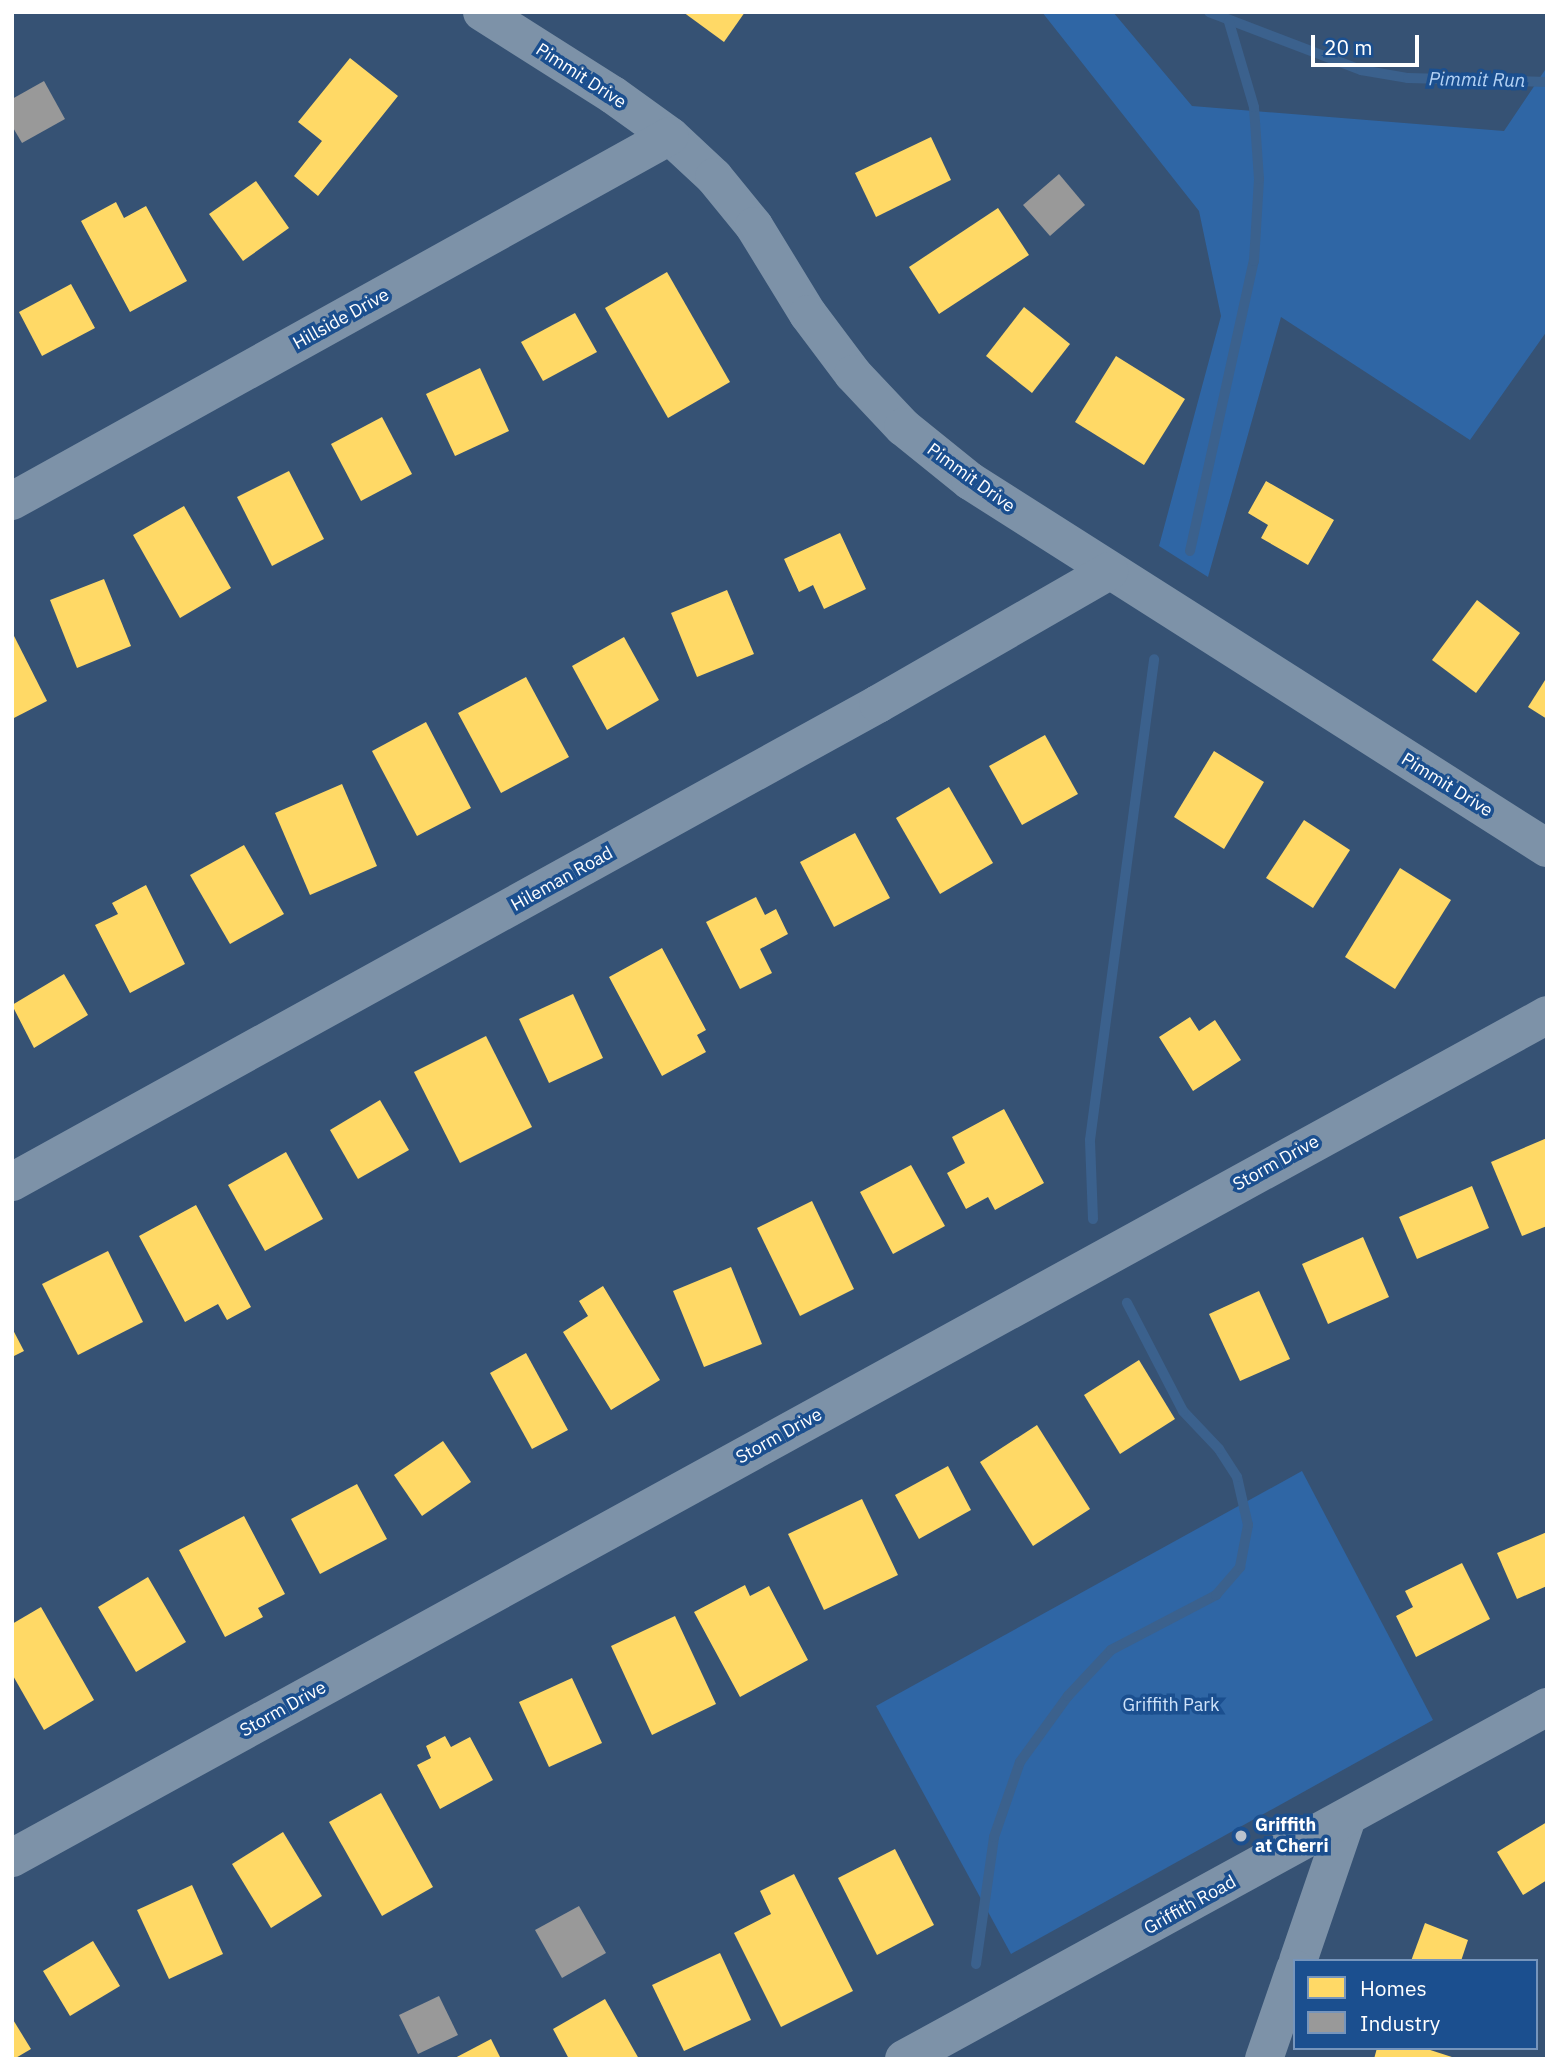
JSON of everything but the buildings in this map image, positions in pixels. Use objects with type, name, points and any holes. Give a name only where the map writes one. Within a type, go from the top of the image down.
[{"type":"street","name":"Pimmit Drive","points":[[482,12],[670,136],[714,177],[754,226],[845,364],[903,427],[970,481],[1547,848]]},
{"type":"street","name":"Hillside Drive","points":[[12,501],[670,136]]},
{"type":"street","name":"Hileman Road","points":[[12,1182],[878,704],[1109,571]]},
{"type":"street","name":"Storm Drive","points":[[12,1858],[1547,1015]]},
{"type":"street","name":"Griffith Road","points":[[904,2059],[1547,1707]]},
{"type":"street","points":[[1299,1959],[1346,1818]]},
{"type":"street","points":[[1264,2059],[1293,1975]]},
{"type":"green space","points":[[1042,12],[1113,12],[1192,106],[1504,131],[1547,67],[1547,331],[1470,440],[1281,317],[1208,577],[1159,546],[1221,316],[1199,211]]},
{"type":"green space","name":"Griffith Park","points":[[1302,1471],[1433,1720],[1011,1954],[876,1706]]},
{"type":"waterway","name":"Pimmit Run","points":[[1209,12],[1361,70],[1408,78],[1547,82]]},
{"type":"waterway","points":[[1190,551],[1254,261],[1259,179],[1254,107],[1229,22]]},
{"type":"waterway","points":[[1093,1219],[1090,1140],[1154,659]]},
{"type":"waterway","points":[[976,1964],[994,1837],[1020,1762],[1068,1696],[1111,1650],[1216,1595],[1240,1567],[1248,1525],[1237,1477],[1219,1449],[1183,1411],[1127,1303]]},
{"type":"place","name":"Griffith at Cherri","points":[[1241,1836]]}]
